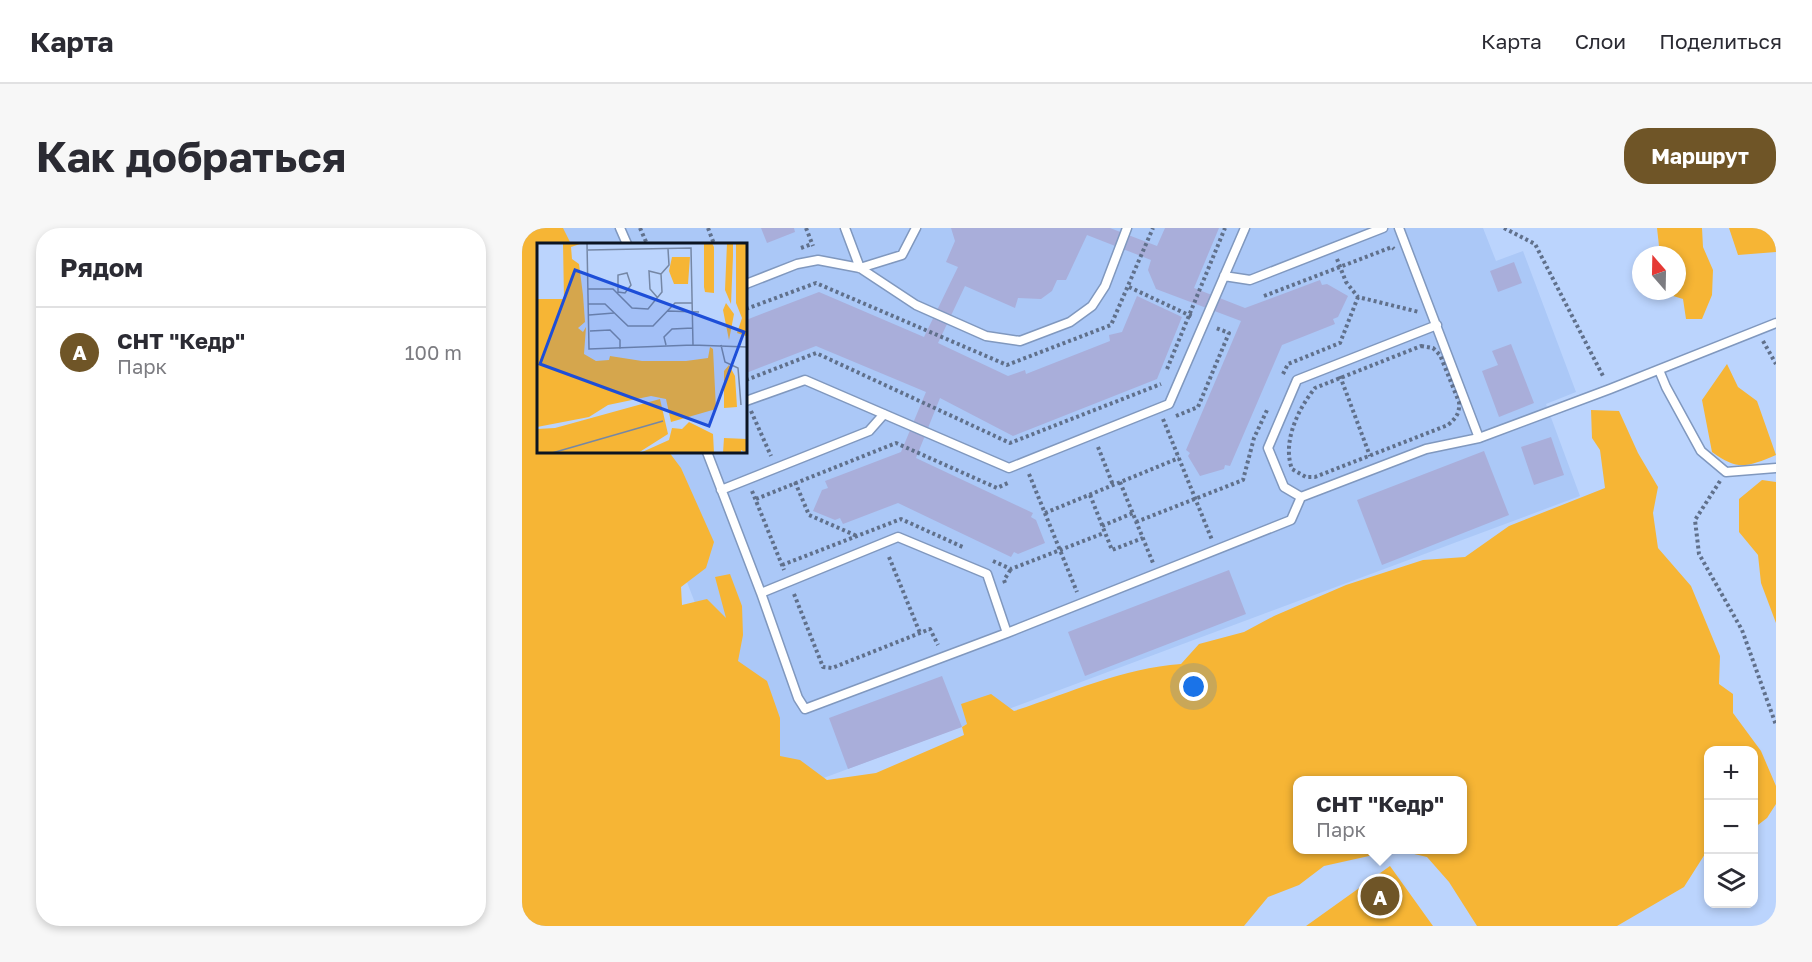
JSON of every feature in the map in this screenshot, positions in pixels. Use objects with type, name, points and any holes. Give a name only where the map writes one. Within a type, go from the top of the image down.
[{"type":"lane","points":[[620,228],[627,243]]},
{"type":"lane","points":[[845,228],[860,268]]},
{"type":"lane","points":[[860,268],[902,255],[916,228]]},
{"type":"lane","points":[[747,284],[797,264],[818,260],[860,268],[915,305],[986,336],[1020,341],[1070,322],[1092,306],[1105,286],[1127,228]]},
{"type":"lane","points":[[747,401],[805,380],[1009,468],[1169,404],[1245,228]]},
{"type":"lane","points":[[1224,276],[1250,280],[1383,228]]},
{"type":"lane","points":[[1399,228],[1436,320],[1479,438]]},
{"type":"lane","points":[[1301,497],[1284,487],[1268,448],[1297,380],[1436,320]]},
{"type":"lane","points":[[707,453],[798,698],[805,709],[1007,633],[1291,520],[1301,497],[1426,448],[1479,438],[1776,323]]},
{"type":"lane","points":[[1659,370],[1701,451],[1726,472],[1776,468]]},
{"type":"lane","points":[[721,490],[869,431],[884,414]]},
{"type":"lane","points":[[761,593],[898,537],[987,574],[1007,633]]},
{"type":"path","points":[[640,228],[647,243]]},
{"type":"path","points":[[708,228],[714,243]]},
{"type":"path","points":[[806,228],[818,260]]},
{"type":"path","points":[[747,380],[816,353],[1010,443],[1161,385],[1225,228]]},
{"type":"path","points":[[1504,228],[1536,244],[1610,389]]},
{"type":"path","points":[[1333,248],[1346,282],[1358,297],[1419,312],[1436,320]]},
{"type":"path","points":[[1263,296],[1392,248],[1399,252]]},
{"type":"path","points":[[1129,287],[1229,333],[1198,408],[1153,425]]},
{"type":"path","points":[[1419,312],[1420,303]]},
{"type":"path","points":[[1757,331],[1776,364]]},
{"type":"path","points":[[1421,346],[1433,348],[1440,355],[1459,402],[1460,411],[1448,425],[1315,477],[1306,477],[1292,469],[1287,449],[1289,437],[1315,388],[1341,377],[1421,346]]},
{"type":"path","points":[[1330,347],[1374,468]]},
{"type":"path","points":[[747,403],[776,468]]},
{"type":"path","points":[[1159,408],[1214,543]]},
{"type":"path","points":[[1093,435],[1113,485]]},
{"type":"path","points":[[1136,522],[1243,480],[1254,438]]},
{"type":"path","points":[[756,499],[896,443],[997,488],[1039,471]]},
{"type":"path","points":[[1088,451],[1109,443]]},
{"type":"path","points":[[1045,513],[1179,458]]},
{"type":"path","points":[[1024,462],[1082,603]]},
{"type":"path","points":[[1726,472],[1695,520],[1699,554],[1742,630],[1776,725]]},
{"type":"path","points":[[747,480],[823,667],[832,668],[930,629],[937,645],[948,648]]},
{"type":"path","points":[[795,482],[808,515],[856,536]]},
{"type":"path","points":[[1120,482],[1154,566]]},
{"type":"path","points":[[1090,495],[1112,550],[1143,538]]},
{"type":"path","points":[[1102,526],[1133,513]]},
{"type":"path","points":[[878,561],[896,555]]},
{"type":"path","points":[[889,557],[920,633]]},
{"type":"path","points":[[1008,590],[1004,580],[1011,569]]},
{"type":"path","points":[[795,597],[801,590]]},
{"type":"shaded area","points":[[522,228],[563,228],[570,243],[537,243],[537,453],[670,453],[681,468],[714,542],[706,568],[681,587],[682,605],[707,599],[726,618],[715,577],[730,574],[742,606],[743,635],[738,661],[767,681],[780,718],[780,756],[800,760],[827,780],[876,773],[964,735],[962,727],[967,724],[961,704],[991,694],[1014,711],[1138,670],[1181,664],[1199,644],[1244,632],[1274,616],[1346,585],[1423,560],[1465,557],[1509,526],[1605,488],[1600,450],[1592,438],[1591,410],[1619,411],[1638,453],[1658,487],[1653,513],[1658,548],[1691,586],[1720,656],[1719,684],[1733,694],[1733,713],[1757,746],[1704,746],[1704,856],[1684,887],[1617,926],[1477,926],[1449,882],[1427,857],[1414,854],[1467,854],[1467,776],[1293,776],[1293,854],[1372,854],[1324,866],[1299,885],[1268,897],[1244,926],[522,926]]},
{"type":"shaded area","points":[[550,228],[1483,228],[1496,261],[1523,251],[1576,392],[1546,404],[1580,496],[770,798],[637,453],[747,453],[747,243],[557,243]]},
{"type":"shaded area","points":[[1657,228],[1702,228],[1703,247],[1713,270],[1712,295],[1702,319],[1686,319],[1683,300],[1686,300],[1686,246],[1659,246]]},
{"type":"shaded area","points":[[1729,228],[1776,228],[1776,252],[1738,255]]},
{"type":"shaded area","points":[[1727,364],[1738,387],[1757,401],[1776,455],[1743,465],[1729,462],[1712,452],[1702,400]]},
{"type":"shaded area","points":[[1762,480],[1776,482],[1776,623],[1761,583],[1758,555],[1739,532],[1739,499]]},
{"type":"shaded area","points":[[1758,747],[1776,786],[1776,804],[1767,818],[1758,825]]},
{"type":"shaded area","points":[[1390,866],[1433,926],[1306,926]]},
{"type":"building","points":[[761,228],[794,228],[795,232],[767,243]]},
{"type":"building","points":[[951,228],[1110,228],[1157,246],[1165,228],[1219,228],[1194,288],[1245,308],[1320,280],[1322,285],[1327,284],[1348,296],[1338,317],[1333,319],[1335,324],[1282,345],[1230,466],[1225,465],[1224,469],[1200,476],[1188,456],[1190,453],[1186,450],[1241,321],[1156,289],[1148,270],[1151,260],[1087,235],[1066,280],[1057,280],[1052,291],[1041,299],[1018,298],[1015,308],[965,286],[938,343],[1008,376],[1025,370],[1026,374],[1110,341],[1109,335],[1122,332],[1137,296],[1182,317],[1157,379],[1013,436],[940,398],[916,458],[1033,513],[1031,517],[1036,520],[1045,543],[1018,554],[1014,552],[1011,557],[898,503],[843,524],[840,518],[835,520],[813,511],[822,490],[828,488],[825,481],[901,452],[926,392],[816,346],[747,373],[747,320],[819,292],[924,337],[958,267],[946,262],[955,241]]},
{"type":"building","points":[[1514,262],[1522,283],[1498,292],[1490,271]]},
{"type":"building","points":[[1511,344],[1534,403],[1499,417],[1482,371],[1498,365],[1492,351]]},
{"type":"building","points":[[1551,437],[1564,475],[1534,485],[1521,447]]},
{"type":"building","points":[[1484,451],[1509,515],[1382,565],[1357,500]]},
{"type":"building","points":[[1229,570],[1246,614],[1085,676],[1068,632]]},
{"type":"building","points":[[942,676],[962,727],[848,769],[829,718]]},
{"type":"place","name":"СНТ \"Кедр\"","points":[[1380,896]]}]
